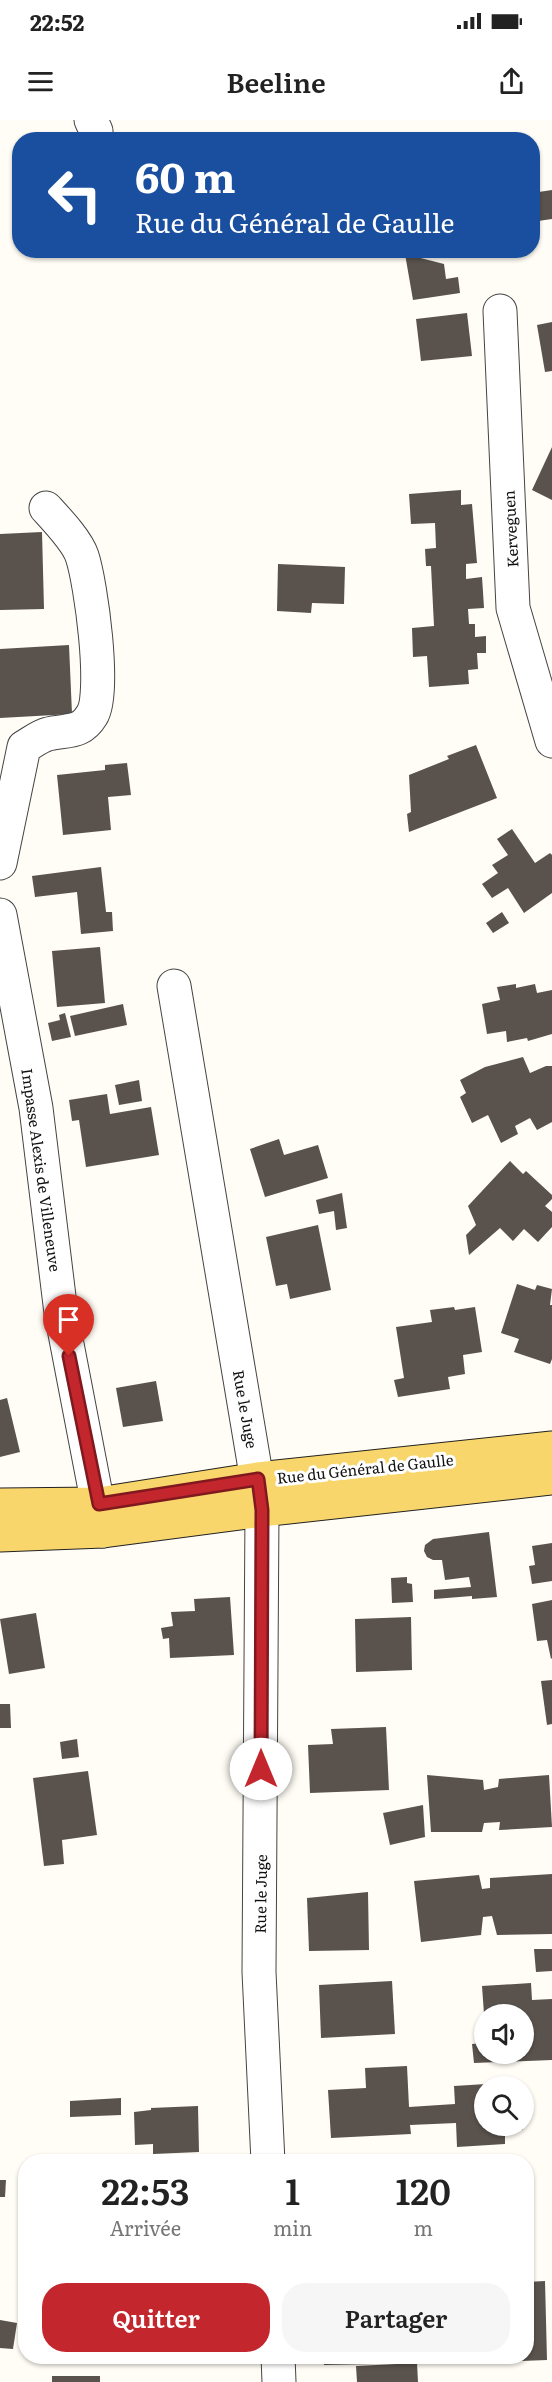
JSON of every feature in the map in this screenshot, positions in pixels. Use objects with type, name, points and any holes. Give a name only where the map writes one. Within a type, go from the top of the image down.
[{"type":"main road","name":"Rue du Général de Gaulle","points":[[0,1535],[552,1448]]},
{"type":"main road","name":"Rue du Général de Gaulle","points":[[260,1495],[552,1478]]},
{"type":"main road","name":"Rue du Général de Gaulle","points":[[0,1505],[101,1518]]},
{"type":"street","name":"Kerveguen","points":[[500,311],[513,608],[552,741]]},
{"type":"street","points":[[0,863],[24,747],[47,734],[78,730],[93,714],[99,673],[92,608],[82,554],[46,508]]},
{"type":"street","name":"Impasse Alexis de Villeneuve","points":[[0,915],[36,1108],[61,1313],[101,1518]]},
{"type":"street","name":"Rue le Juge","points":[[174,986],[260,1495],[259,1972],[268,2154]]},
{"type":"street","points":[[278,2364],[279,2382]]},
{"type":"building","points":[[552,190],[552,219],[540,221],[540,192]]},
{"type":"building","points":[[406,258],[421,258],[444,264],[446,279],[458,277],[460,293],[413,300]]},
{"type":"building","points":[[467,313],[472,356],[421,361],[416,319]]},
{"type":"building","points":[[552,322],[552,371],[545,372],[537,325]]},
{"type":"building","points":[[552,447],[552,500],[532,490]]},
{"type":"building","points":[[461,490],[461,505],[472,504],[477,563],[466,564],[466,579],[482,577],[484,608],[468,609],[469,624],[475,624],[475,637],[486,636],[486,653],[477,653],[478,669],[468,670],[469,684],[429,687],[427,656],[413,657],[412,628],[434,626],[431,566],[426,566],[425,549],[436,548],[435,523],[411,524],[409,494]]},
{"type":"building","points":[[42,532],[44,609],[0,610],[0,534]]},
{"type":"building","points":[[278,564],[345,567],[344,604],[312,603],[311,613],[277,611]]},
{"type":"building","points":[[69,645],[72,714],[0,718],[0,649]]},
{"type":"building","points":[[476,745],[497,798],[409,832],[407,814],[411,812],[409,775],[449,759],[447,756]]},
{"type":"building","points":[[127,763],[131,795],[108,797],[111,830],[63,835],[57,775],[105,770],[105,765]]},
{"type":"building","points":[[512,829],[535,863],[550,853],[552,855],[552,893],[524,913],[508,888],[492,898],[482,884],[498,873],[492,865],[508,855],[497,839]]},
{"type":"building","points":[[101,867],[106,912],[112,912],[113,931],[81,934],[77,892],[35,897],[32,876]]},
{"type":"building","points":[[502,912],[509,923],[493,933],[486,923]]},
{"type":"building","points":[[100,947],[105,1003],[57,1007],[52,951]]},
{"type":"building","points":[[516,984],[516,988],[535,984],[537,993],[552,990],[552,1034],[528,1041],[527,1038],[507,1042],[506,1031],[487,1034],[482,1004],[500,1000],[497,987]]},
{"type":"building","points":[[123,1004],[127,1025],[75,1036],[70,1016]]},
{"type":"building","points":[[65,1013],[71,1037],[52,1041],[48,1023],[60,1020],[59,1015]]},
{"type":"building","points":[[523,1057],[530,1073],[546,1066],[552,1066],[552,1122],[537,1130],[530,1118],[515,1126],[518,1134],[501,1143],[488,1115],[472,1123],[460,1097],[466,1093],[460,1080],[485,1067]]},
{"type":"building","points":[[139,1080],[142,1101],[119,1105],[115,1085]]},
{"type":"building","points":[[107,1094],[110,1114],[151,1107],[159,1155],[86,1167],[79,1120],[72,1121],[69,1100]]},
{"type":"building","points":[[279,1139],[284,1155],[318,1145],[328,1178],[265,1197],[250,1149]]},
{"type":"building","points":[[510,1161],[523,1174],[526,1171],[552,1195],[552,1199],[545,1206],[552,1212],[552,1227],[538,1242],[524,1229],[513,1241],[500,1228],[469,1255],[466,1235],[476,1225],[468,1206]]},
{"type":"building","points":[[342,1193],[347,1228],[336,1230],[334,1211],[319,1214],[316,1200]]},
{"type":"building","points":[[318,1225],[331,1290],[290,1299],[287,1284],[276,1286],[266,1237]]},
{"type":"building","points":[[517,1284],[535,1290],[537,1285],[552,1289],[550,1305],[552,1305],[552,1359],[550,1364],[514,1352],[519,1339],[501,1333]]},
{"type":"building","points":[[454,1307],[455,1310],[475,1307],[482,1352],[463,1355],[465,1374],[448,1377],[450,1389],[398,1397],[394,1380],[404,1378],[396,1327],[432,1322],[430,1310]]},
{"type":"building","points":[[156,1381],[163,1421],[123,1427],[116,1388]]},
{"type":"building","points":[[7,1398],[20,1452],[0,1457],[0,1400]]},
{"type":"building","points":[[489,1532],[497,1597],[434,1599],[434,1590],[471,1587],[469,1577],[445,1580],[442,1560],[427,1557],[424,1551],[425,1545],[433,1539]]},
{"type":"building","points":[[552,1543],[552,1581],[532,1584],[529,1566],[535,1565],[532,1546]]},
{"type":"building","points":[[407,1577],[407,1583],[412,1584],[413,1602],[392,1603],[391,1578]]},
{"type":"building","points":[[230,1597],[234,1655],[170,1658],[169,1638],[163,1639],[161,1628],[173,1626],[171,1612],[195,1611],[194,1599]]},
{"type":"building","points":[[552,1600],[551,1659],[547,1640],[537,1641],[532,1604]]},
{"type":"building","points":[[36,1613],[45,1668],[9,1674],[0,1619]]},
{"type":"building","points":[[411,1617],[412,1670],[356,1672],[355,1619]]},
{"type":"building","points":[[552,1680],[552,1724],[547,1725],[541,1681]]},
{"type":"building","points":[[0,1704],[10,1704],[11,1728],[0,1728]]},
{"type":"building","points":[[386,1727],[389,1790],[310,1793],[308,1745],[333,1744],[331,1729]]},
{"type":"building","points":[[77,1739],[79,1757],[62,1759],[60,1742]]},
{"type":"building","points":[[88,1771],[97,1835],[62,1840],[64,1864],[44,1866],[33,1778]]},
{"type":"building","points":[[427,1775],[483,1780],[484,1790],[498,1787],[499,1779],[549,1775],[552,1827],[499,1830],[500,1822],[484,1823],[482,1832],[431,1832]]},
{"type":"building","points":[[423,1805],[425,1837],[390,1845],[383,1813]]},
{"type":"building","points":[[552,1874],[552,1934],[497,1935],[492,1916],[483,1917],[481,1935],[421,1942],[414,1881],[479,1875],[482,1889],[490,1888],[490,1878]]},
{"type":"building","points":[[368,1892],[369,1950],[309,1951],[307,1898]]},
{"type":"building","points":[[534,1949],[552,1949],[552,1971],[536,1972]]},
{"type":"building","points":[[392,1981],[395,2034],[321,2038],[319,1985]]},
{"type":"building","points":[[531,1983],[532,2000],[552,1999],[552,2060],[534,2061],[534,2004],[483,2004],[482,1986]]},
{"type":"building","points":[[407,2066],[409,2107],[455,2104],[454,2086],[474,2085],[474,2136],[505,2136],[505,2144],[457,2147],[456,2123],[410,2125],[411,2134],[331,2138],[328,2090],[366,2088],[365,2068]]},
{"type":"building","points":[[121,2098],[121,2115],[70,2117],[70,2101]]},
{"type":"building","points":[[198,2106],[199,2152],[153,2154],[153,2144],[135,2145],[134,2112],[151,2110],[151,2108]]},
{"type":"building","points":[[0,2180],[6,2180],[5,2197],[0,2197]]},
{"type":"building","points":[[545,2281],[547,2360],[534,2361],[534,2282]]},
{"type":"building","points":[[0,2320],[17,2323],[13,2349],[0,2348]]},
{"type":"building","points":[[324,2364],[373,2364],[324,2365]]},
{"type":"building","points":[[417,2364],[418,2382],[357,2382],[356,2366]]},
{"type":"building","points":[[52,2376],[100,2376],[100,2382],[52,2382]]},
{"type":"route","points":[[69,1356],[99,1504],[258,1479],[262,1510],[261,1769]]}]
